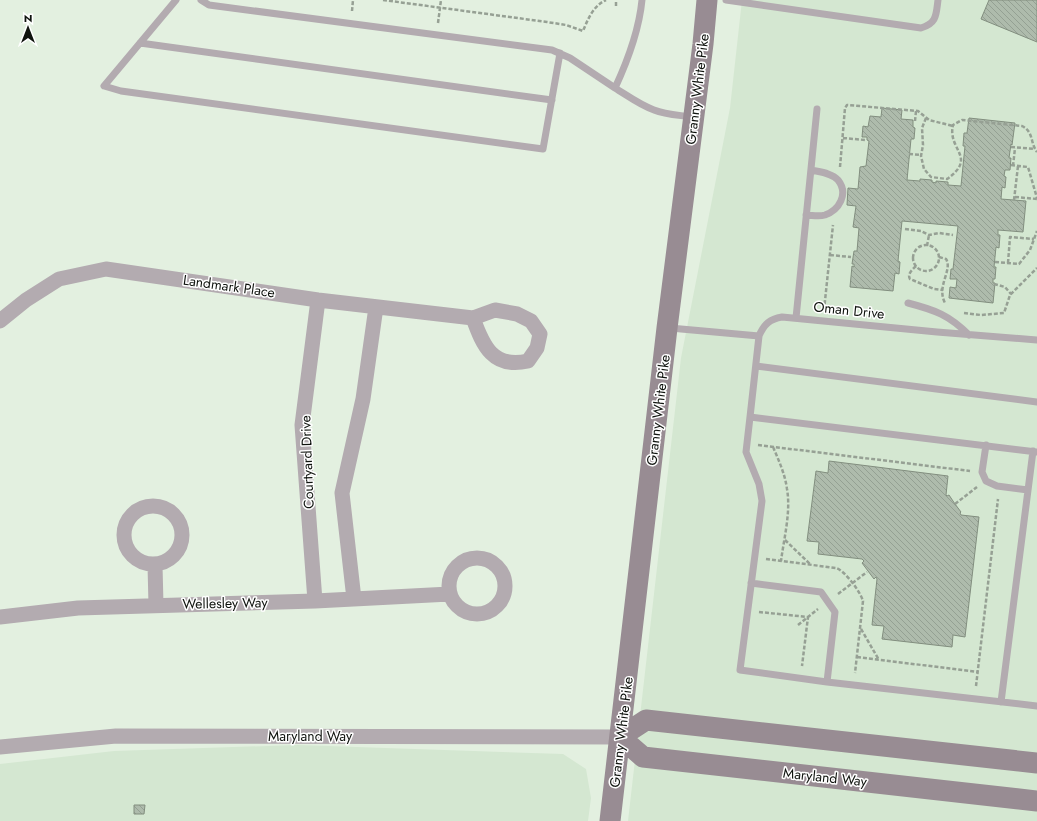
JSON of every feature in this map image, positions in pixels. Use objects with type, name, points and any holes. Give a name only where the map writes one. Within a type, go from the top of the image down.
[{"type":"main road","name":"Granny White Pike","points":[[610,821],[667,328],[703,44],[707,0]]},
{"type":"main road","points":[[620,737],[646,720],[1037,763]]},
{"type":"main road","name":"Maryland Way","points":[[620,737],[643,757],[1037,801]]},
{"type":"street","name":"Landmark Place","points":[[0,321],[26,300],[59,279],[106,269],[318,300],[472,318]]},
{"type":"street","name":"Courtyard Drive","points":[[315,601],[302,425],[318,300]]},
{"type":"street","points":[[354,599],[342,493],[363,399],[376,307]]},
{"type":"street","points":[[155,565],[156,605]]},
{"type":"street","name":"Wellesley Way","points":[[0,617],[78,608],[315,601],[450,594]]},
{"type":"street","name":"Maryland Way","points":[[0,747],[116,736],[620,737]]},
{"type":"lane","points":[[176,0],[104,86],[122,91],[543,149],[560,53]]},
{"type":"lane","points":[[201,0],[209,5],[552,50],[570,58],[637,102],[654,111],[693,117]]},
{"type":"lane","points":[[615,88],[632,46],[641,11],[642,0]]},
{"type":"lane","points":[[726,0],[782,4],[921,28],[934,22],[938,0]]},
{"type":"lane","points":[[140,43],[552,100]]},
{"type":"lane","points":[[796,318],[817,109]]},
{"type":"lane","points":[[806,215],[819,216],[830,213],[840,204],[842,195],[842,190],[838,181],[824,173],[811,170]]},
{"type":"lane","points":[[908,303],[937,311],[958,324],[968,335]]},
{"type":"lane","name":"Oman Drive","points":[[759,336],[762,327],[769,320],[782,317],[968,335],[1037,340]]},
{"type":"lane","points":[[667,328],[759,336],[746,452],[759,484],[762,501],[740,670],[827,682],[1037,706]]},
{"type":"lane","points":[[756,366],[1037,402]]},
{"type":"lane","points":[[750,417],[1035,451],[1028,490],[1001,702]]},
{"type":"lane","points":[[986,445],[982,472],[986,480],[990,484],[1028,490]]},
{"type":"lane","points":[[751,584],[821,592],[835,612],[827,682]]},
{"type":"path","points":[[383,0],[558,23],[583,32],[588,18],[594,9],[606,0]]},
{"type":"path","points":[[436,35],[441,0]]},
{"type":"path","points":[[616,0],[616,6]]},
{"type":"path","points":[[838,181],[845,108],[847,105],[916,111],[921,112],[926,118],[953,126]]},
{"type":"path","points":[[915,121],[916,111]]},
{"type":"path","points":[[926,118],[922,128],[923,145],[921,155],[924,169],[931,177],[947,179],[955,174],[960,166],[960,152],[952,139],[952,133],[953,126],[958,122],[965,120],[1020,125],[1027,129],[1030,133],[1037,152]]},
{"type":"path","points":[[842,138],[865,140]]},
{"type":"path","points":[[1011,147],[1035,149]]},
{"type":"path","points":[[1015,148],[1012,166],[1018,166],[1028,167],[1037,199],[1015,198],[1018,166]]},
{"type":"path","points":[[909,154],[921,155]]},
{"type":"path","points":[[822,320],[835,209]]},
{"type":"path","points":[[905,229],[921,231],[929,236],[939,233],[953,235]]},
{"type":"path","points":[[995,262],[1019,264],[1030,250],[1037,232]]},
{"type":"path","points":[[927,246],[929,236]]},
{"type":"path","points":[[1008,263],[1010,237],[1034,239]]},
{"type":"path","points":[[922,246],[927,246],[936,250],[939,257],[938,264],[930,271],[923,271],[916,266],[913,258],[915,251],[922,246]]},
{"type":"path","points":[[830,255],[851,257]]},
{"type":"path","points":[[939,257],[946,259],[948,263],[943,290],[944,301],[949,305]]},
{"type":"path","points":[[916,266],[909,275],[910,280],[934,289],[943,290]]},
{"type":"path","points":[[961,311],[981,315],[1005,312],[1011,294],[1037,268]]},
{"type":"path","points":[[994,284],[1005,287],[1011,294]]},
{"type":"path","points":[[746,444],[982,472]]},
{"type":"path","points":[[773,447],[782,469],[788,490],[788,515],[782,561]]},
{"type":"path","points":[[955,504],[986,480]]},
{"type":"path","points":[[974,699],[1000,486]]},
{"type":"path","points":[[784,540],[810,564]]},
{"type":"path","points":[[748,610],[808,617],[800,678]]},
{"type":"path","points":[[860,628],[878,660]]},
{"type":"path","points":[[857,658],[978,672]]},
{"type":"shaded area","points":[[742,0],[1037,0],[1037,821],[628,821],[681,358],[730,108]]},
{"type":"shaded area","points":[[298,745],[563,754],[586,769],[591,798],[588,821],[0,821],[0,764],[114,751]]},
{"type":"building","points":[[989,0],[1037,0],[1037,42],[981,19]]},
{"type":"building","points":[[882,108],[902,110],[901,119],[913,120],[913,127],[915,128],[914,139],[911,139],[907,180],[932,180],[932,182],[936,183],[936,181],[948,182],[948,185],[961,186],[965,146],[963,146],[964,133],[967,133],[969,118],[1015,123],[1009,158],[1011,158],[1010,170],[1005,170],[1005,188],[1002,187],[1001,199],[1026,201],[1023,232],[998,230],[998,235],[1000,235],[999,248],[996,247],[994,267],[996,267],[995,279],[993,279],[993,283],[995,283],[993,303],[949,298],[950,287],[956,288],[957,279],[950,279],[951,269],[953,269],[958,226],[902,221],[898,261],[900,262],[899,274],[895,273],[893,291],[850,287],[852,266],[854,267],[854,264],[852,264],[854,251],[857,251],[859,228],[853,227],[856,206],[847,205],[848,188],[858,189],[860,167],[866,166],[869,141],[867,140],[867,137],[862,137],[863,126],[868,127],[870,116],[881,117]]},
{"type":"building","points":[[829,461],[948,476],[946,495],[949,495],[961,512],[961,515],[979,517],[965,637],[953,635],[952,647],[882,639],[884,626],[872,625],[877,579],[876,577],[874,579],[862,563],[864,561],[862,559],[818,554],[819,542],[807,541],[816,471],[828,473]]},
{"type":"building","points":[[134,805],[145,805],[144,814],[134,814]]}]
